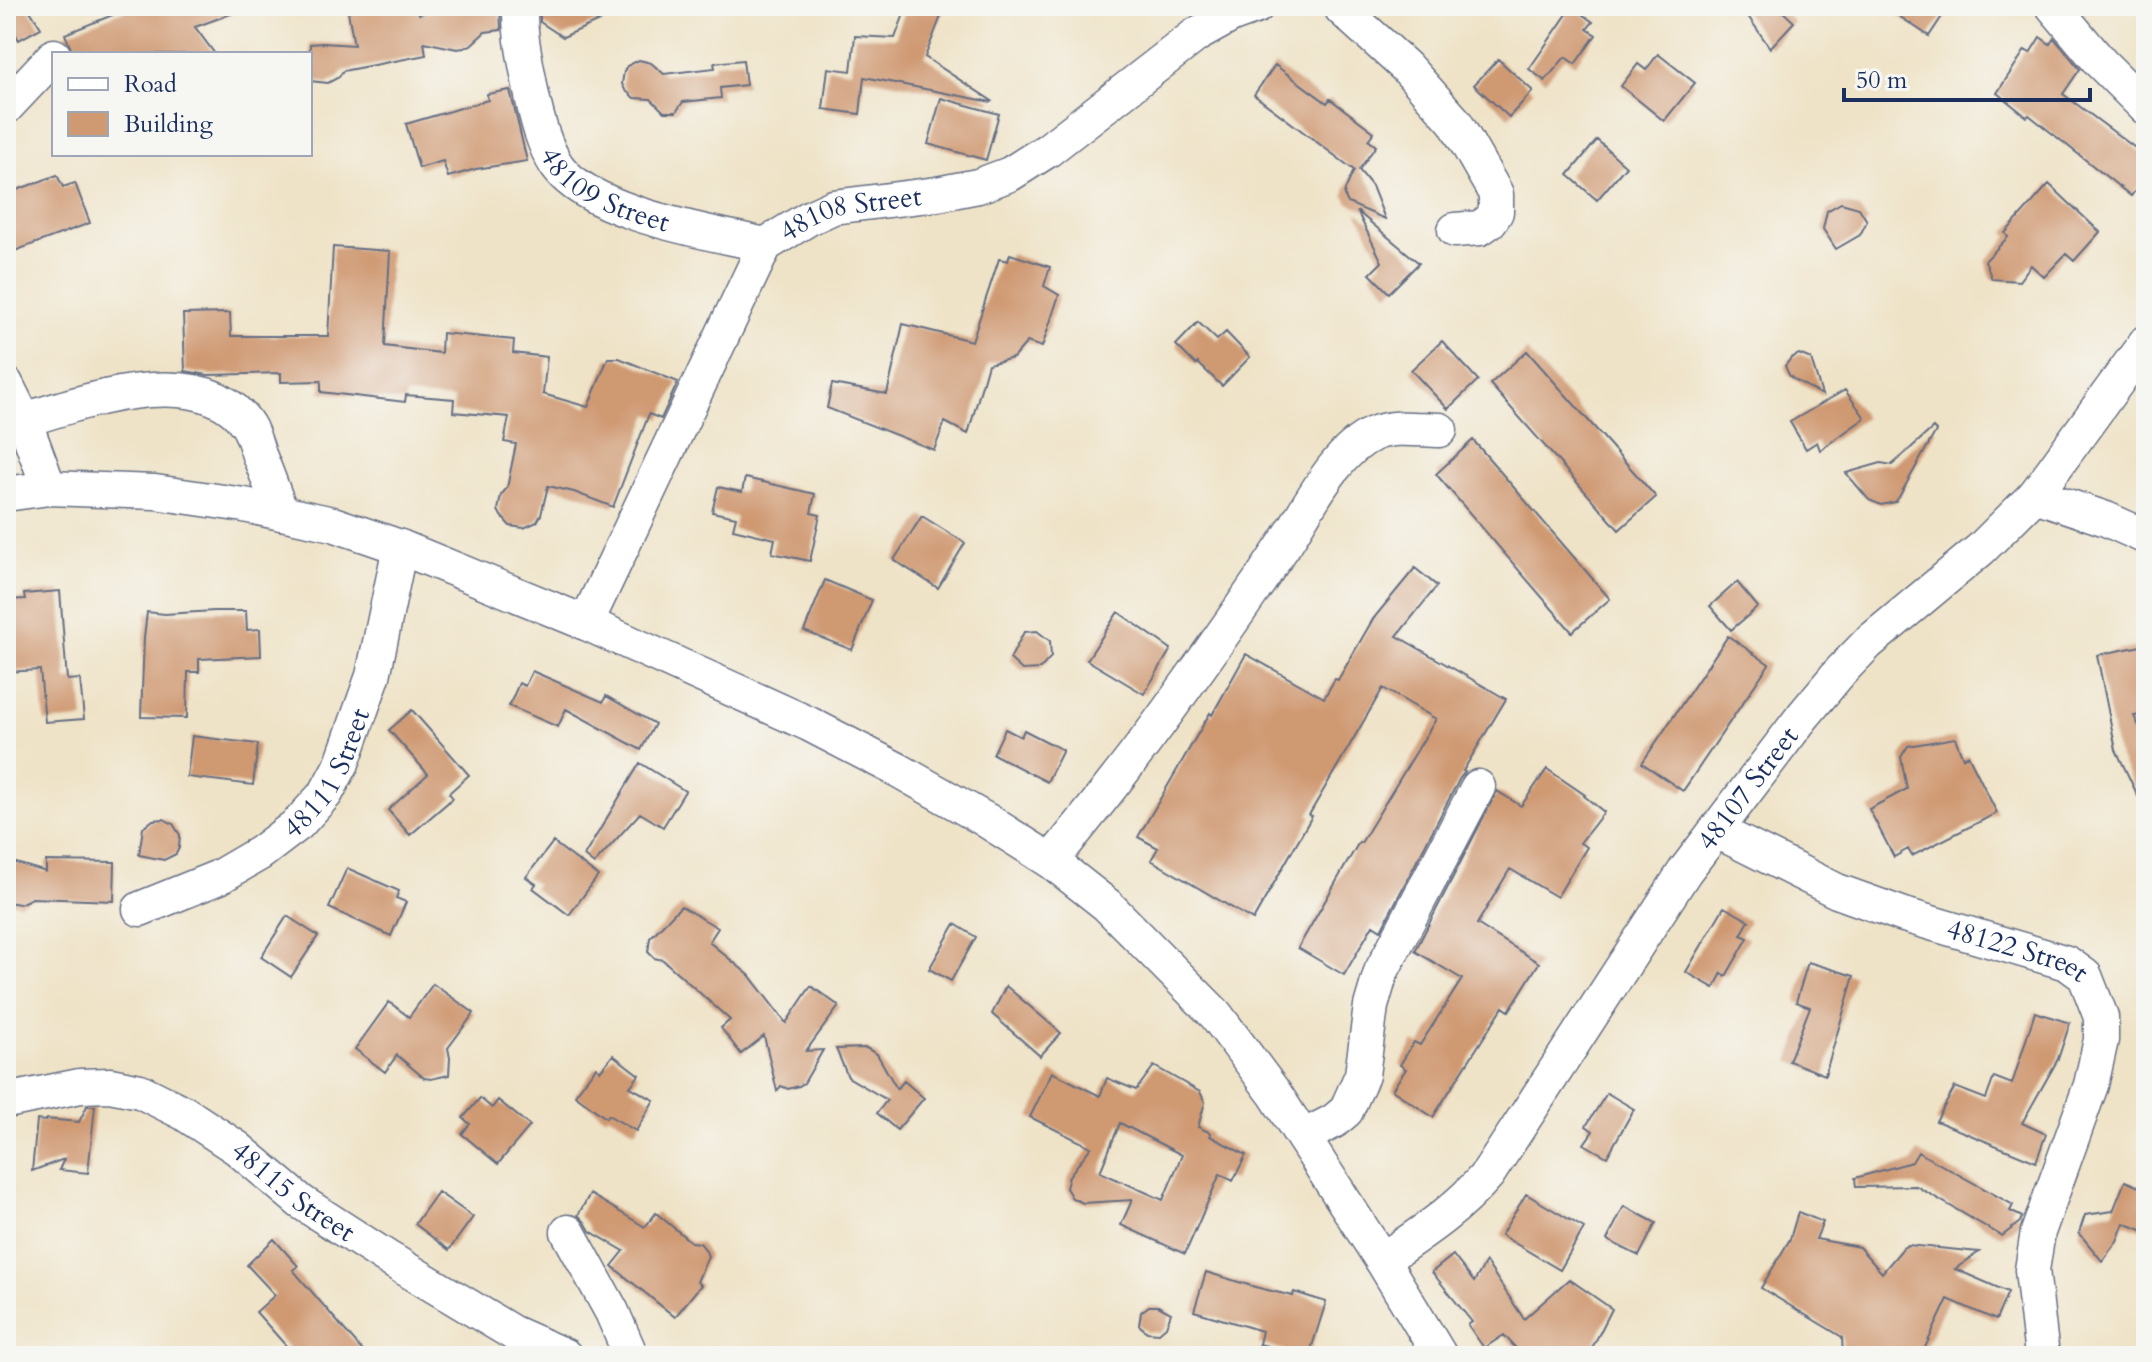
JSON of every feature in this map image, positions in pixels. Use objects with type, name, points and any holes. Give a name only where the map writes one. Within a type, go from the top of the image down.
[{"type":"street","name":"48109 Street","points":[[520,6],[519,30],[544,140],[557,166],[575,186],[643,216],[765,245]]},
{"type":"street","name":"48108 Street","points":[[586,623],[765,245],[833,207],[978,186],[1010,174],[1048,150],[1196,35],[1232,15],[1257,6]]},
{"type":"street","points":[[1334,8],[1364,10],[1380,6]]},
{"type":"street","points":[[2053,6],[2100,62],[2146,108]]},
{"type":"street","points":[[1334,8],[1406,67],[1455,122],[1496,194],[1496,212],[1490,221],[1480,228],[1455,230]]},
{"type":"street","points":[[6,107],[52,58]]},
{"type":"street","name":"48107 Street","points":[[1382,1260],[1444,1218],[1488,1174],[1685,871],[1803,716],[1868,643],[1981,549],[2035,495],[2146,342]]},
{"type":"street","points":[[6,384],[24,420],[49,488]]},
{"type":"street","points":[[24,420],[95,398],[160,389],[206,394],[231,406],[249,428],[281,513]]},
{"type":"street","points":[[1051,861],[1106,795],[1185,688],[1342,458],[1374,434],[1395,429],[1440,430]]},
{"type":"street","points":[[6,494],[49,488],[155,492],[333,524],[400,547],[586,623],[809,724],[986,820],[1051,861],[1107,905],[1216,1015],[1275,1094],[1440,1356]]},
{"type":"street","points":[[2035,495],[2106,519],[2146,537]]},
{"type":"street","name":"48111 Street","points":[[140,909],[219,877],[260,853],[298,824],[326,793],[342,763],[373,676],[400,547]]},
{"type":"street","points":[[1303,1137],[1346,1111],[1362,1075],[1371,1006],[1381,972],[1478,787]]},
{"type":"street","name":"48122 Street","points":[[1717,831],[1837,891],[1904,915],[2067,963],[2085,976],[2101,1017],[2101,1040],[2091,1085],[2038,1232],[2032,1270],[2042,1356]]},
{"type":"street","name":"48115 Street","points":[[6,1101],[80,1086],[110,1085],[140,1091],[184,1113],[237,1148],[301,1202],[386,1257],[513,1333],[565,1356]]},
{"type":"street","points":[[568,1232],[612,1312],[631,1356]]},
{"type":"building","points":[[6,6],[27,6],[41,28],[19,40],[6,19]]},
{"type":"building","points":[[135,6],[244,6],[244,9],[195,27],[214,52],[72,52],[65,34]]},
{"type":"building","points":[[347,6],[417,6],[419,14],[450,6],[500,6],[501,30],[485,32],[464,48],[424,42],[426,55],[343,71],[328,83],[312,81],[310,44],[354,45]]},
{"type":"building","points":[[540,6],[577,6],[599,21],[563,37],[540,22]]},
{"type":"building","points":[[907,6],[945,6],[925,57],[992,101],[864,77],[860,114],[823,109],[828,68],[851,71],[855,36],[895,38]]},
{"type":"building","points":[[1741,6],[1777,6],[1794,22],[1770,48]]},
{"type":"building","points":[[1884,6],[1949,6],[1929,36]]},
{"type":"building","points":[[1572,7],[1593,22],[1587,29],[1596,35],[1575,64],[1565,57],[1545,81],[1529,69]]},
{"type":"building","points":[[2040,37],[2050,44],[2054,38],[2080,69],[2063,94],[2146,156],[2146,176],[2131,196],[1997,93],[2025,50],[2030,53]]},
{"type":"building","points":[[1658,54],[1695,83],[1664,121],[1621,86],[1638,64],[1646,70]]},
{"type":"building","points":[[1498,59],[1533,91],[1509,117],[1474,85]]},
{"type":"building","points":[[639,60],[651,63],[664,74],[715,68],[714,63],[743,60],[746,85],[720,88],[721,98],[683,102],[676,112],[664,112],[651,99],[634,98],[622,84],[627,66]]},
{"type":"building","points":[[1275,65],[1327,103],[1330,99],[1374,132],[1368,140],[1376,146],[1359,170],[1372,186],[1385,219],[1348,203],[1344,195],[1354,170],[1254,95]]},
{"type":"building","points":[[510,90],[527,161],[448,177],[443,161],[419,168],[406,124],[488,100],[487,94]]},
{"type":"building","points":[[941,98],[999,114],[986,160],[928,144]]},
{"type":"building","points":[[1597,140],[1626,166],[1597,200],[1568,175]]},
{"type":"building","points":[[57,175],[63,187],[75,183],[90,223],[12,252],[6,237],[6,194]]},
{"type":"building","points":[[2049,184],[2100,232],[2074,261],[2066,254],[2044,277],[2031,265],[2019,281],[1992,279],[1985,261],[2008,237],[2005,233]]},
{"type":"building","points":[[1841,203],[1859,208],[1867,221],[1860,235],[1836,249],[1823,229],[1827,211]]},
{"type":"building","points":[[1357,211],[1419,263],[1389,293],[1370,274],[1382,262]]},
{"type":"building","points":[[333,247],[390,251],[385,346],[441,353],[442,333],[514,340],[513,353],[547,357],[543,394],[588,407],[608,358],[619,358],[678,382],[661,419],[649,414],[613,507],[548,486],[537,522],[524,528],[510,526],[498,510],[501,495],[507,488],[516,444],[504,442],[509,417],[453,412],[454,399],[406,395],[405,402],[321,392],[321,381],[281,382],[281,373],[208,375],[185,371],[183,314],[230,313],[231,336],[328,336]]},
{"type":"building","points":[[1010,254],[1050,267],[1044,286],[1059,295],[1042,347],[1027,342],[1013,358],[988,364],[968,434],[945,422],[934,450],[827,408],[832,384],[887,394],[903,324],[972,341],[999,259],[1008,261]]},
{"type":"building","points":[[1198,322],[1217,340],[1226,332],[1250,357],[1222,386],[1176,345]]},
{"type":"building","points":[[1442,341],[1478,380],[1448,409],[1411,370]]},
{"type":"building","points":[[1527,351],[1656,497],[1619,530],[1490,384]]},
{"type":"building","points":[[1799,354],[1811,359],[1822,395],[1789,375],[1785,366]]},
{"type":"building","points":[[1845,390],[1865,418],[1820,450],[1817,442],[1806,449],[1790,422]]},
{"type":"building","points":[[1933,428],[1936,431],[1895,502],[1881,505],[1869,500],[1846,473],[1881,463],[1892,465]]},
{"type":"building","points":[[1473,440],[1610,599],[1572,632],[1436,474]]},
{"type":"building","points":[[745,478],[815,494],[811,513],[820,515],[810,561],[772,553],[775,539],[733,529],[736,517],[712,512],[718,487],[742,492]]},
{"type":"building","points":[[922,516],[965,543],[938,588],[894,560]]},
{"type":"building","points":[[1415,568],[1437,586],[1397,636],[1506,699],[1463,771],[1381,930],[1373,925],[1344,975],[1298,948],[1359,842],[1436,719],[1383,688],[1309,815],[1312,816],[1253,920],[1151,860],[1158,848],[1138,837],[1246,654],[1324,698],[1335,679],[1338,680],[1373,619]]},
{"type":"building","points":[[825,580],[872,600],[852,650],[804,631]]},
{"type":"building","points":[[1737,582],[1758,607],[1731,630],[1710,606]]},
{"type":"building","points":[[60,591],[67,680],[80,679],[84,719],[45,722],[40,670],[6,672],[6,600],[25,599],[24,594]]},
{"type":"building","points":[[246,611],[247,630],[260,629],[261,656],[199,659],[199,672],[188,672],[187,718],[141,717],[147,612]]},
{"type":"building","points":[[1118,612],[1171,649],[1144,694],[1087,660]]},
{"type":"building","points":[[1037,631],[1050,641],[1051,657],[1040,669],[1022,670],[1010,659],[1024,632]]},
{"type":"building","points":[[1728,636],[1769,664],[1683,791],[1642,763]]},
{"type":"building","points":[[2146,645],[2146,714],[2134,716],[2146,740],[2146,813],[2116,750],[2097,655]]},
{"type":"building","points":[[532,671],[603,702],[606,696],[655,724],[641,750],[566,709],[558,727],[509,706],[519,683],[525,686]]},
{"type":"building","points":[[412,710],[469,775],[449,793],[453,798],[410,835],[388,810],[428,774],[389,730]]},
{"type":"building","points":[[1005,729],[1021,737],[1024,730],[1063,750],[1047,782],[993,754]]},
{"type":"building","points":[[192,736],[258,744],[253,785],[187,777]]},
{"type":"building","points":[[1955,738],[1963,758],[1968,755],[1997,813],[1912,856],[1908,849],[1894,857],[1869,809],[1907,789],[1901,757],[1908,746]]},
{"type":"building","points":[[640,763],[685,791],[663,827],[640,813],[594,864],[584,856]]},
{"type":"building","points":[[1547,769],[1604,812],[1580,843],[1587,847],[1557,897],[1510,869],[1477,924],[1539,963],[1509,1011],[1503,1007],[1433,1117],[1392,1090],[1406,1069],[1400,1065],[1414,1042],[1420,1045],[1462,979],[1415,951],[1497,791],[1521,806]]},
{"type":"building","points":[[164,819],[173,824],[180,835],[176,854],[164,860],[139,855],[143,828],[153,820]]},
{"type":"building","points":[[553,842],[598,876],[569,915],[533,888],[536,884],[526,877]]},
{"type":"building","points":[[6,860],[46,872],[46,861],[115,862],[114,901],[32,898],[20,904],[6,902]]},
{"type":"building","points":[[347,868],[399,891],[396,898],[406,902],[391,936],[329,908]]},
{"type":"building","points":[[681,906],[718,928],[709,942],[749,975],[786,1023],[811,986],[839,1006],[806,1051],[823,1050],[804,1083],[788,1089],[781,1086],[777,1091],[764,1036],[741,1054],[721,1028],[730,1020],[663,960],[654,958],[648,952],[650,938]]},
{"type":"building","points":[[1724,907],[1749,921],[1741,935],[1748,938],[1726,976],[1722,973],[1714,988],[1686,972]]},
{"type":"building","points":[[287,916],[318,936],[291,977],[261,957]]},
{"type":"building","points":[[955,924],[976,937],[951,981],[929,969]]},
{"type":"building","points":[[1808,962],[1854,976],[1825,1075],[1789,1061],[1810,1007],[1796,1002]]},
{"type":"building","points":[[433,984],[474,1013],[448,1048],[449,1075],[424,1078],[397,1055],[385,1072],[355,1049],[389,1002],[409,1017]]},
{"type":"building","points":[[1006,986],[1061,1033],[1040,1056],[992,1014]]},
{"type":"building","points":[[2035,1012],[2070,1023],[2058,1059],[2022,1123],[2046,1134],[2036,1162],[1936,1121],[1955,1087],[1986,1099],[1994,1077],[2012,1084]]},
{"type":"building","points":[[866,1048],[877,1054],[897,1089],[904,1081],[924,1098],[897,1130],[877,1113],[887,1100],[848,1077],[836,1049]]},
{"type":"building","points":[[613,1055],[639,1075],[630,1087],[654,1100],[636,1131],[608,1115],[606,1118],[575,1095],[596,1067],[600,1071]]},
{"type":"building","points":[[1154,1066],[1200,1092],[1205,1102],[1198,1127],[1246,1155],[1233,1181],[1220,1174],[1185,1254],[1121,1225],[1132,1200],[1083,1203],[1072,1198],[1066,1188],[1069,1176],[1091,1147],[1030,1117],[1052,1072],[1100,1096],[1107,1078],[1136,1090]],"holes":[[[1120,1123],[1182,1155],[1163,1200],[1100,1172]]]},
{"type":"building","points":[[1607,1093],[1634,1109],[1607,1157],[1584,1144],[1593,1131],[1586,1126]]},
{"type":"building","points":[[480,1098],[492,1108],[498,1100],[530,1126],[498,1164],[462,1134],[470,1124],[463,1118]]},
{"type":"building","points":[[87,1106],[95,1106],[88,1173],[59,1170],[64,1159],[32,1171],[37,1120],[79,1122]]},
{"type":"building","points":[[1918,1152],[2013,1205],[2010,1211],[2022,1217],[2020,1222],[2002,1236],[1916,1186],[1856,1187],[1855,1178],[1912,1162]]},
{"type":"building","points":[[2125,1181],[2146,1190],[2146,1232],[2124,1223],[2117,1241],[2102,1261],[2079,1233],[2085,1215],[2113,1211]]},
{"type":"building","points":[[438,1192],[473,1217],[449,1250],[415,1224]]},
{"type":"building","points":[[590,1194],[645,1227],[656,1213],[691,1242],[700,1243],[705,1249],[708,1256],[697,1282],[701,1285],[675,1317],[612,1266],[624,1251],[590,1231],[578,1215]]},
{"type":"building","points":[[1526,1194],[1584,1228],[1560,1270],[1501,1235]]},
{"type":"building","points":[[1624,1206],[1656,1223],[1639,1256],[1607,1240]]},
{"type":"building","points":[[1798,1212],[1823,1222],[1816,1239],[1859,1247],[1882,1273],[1908,1245],[1979,1252],[1955,1269],[2008,1292],[1996,1320],[1948,1299],[1921,1356],[1843,1356],[1842,1337],[1761,1288],[1790,1239]]},
{"type":"building","points":[[274,1239],[298,1266],[293,1270],[367,1356],[295,1356],[256,1312],[275,1295],[247,1265]]},
{"type":"building","points":[[1453,1255],[1474,1282],[1486,1262],[1524,1319],[1569,1279],[1612,1309],[1588,1356],[1523,1356],[1504,1335],[1484,1348],[1468,1325],[1472,1322],[1432,1272]]},
{"type":"building","points":[[1206,1272],[1255,1287],[1293,1296],[1294,1292],[1326,1302],[1309,1356],[1283,1356],[1284,1350],[1259,1344],[1262,1331],[1194,1311]]},
{"type":"building","points":[[1149,1306],[1158,1306],[1171,1313],[1166,1327],[1159,1333],[1147,1332],[1139,1325],[1141,1312]]}]
